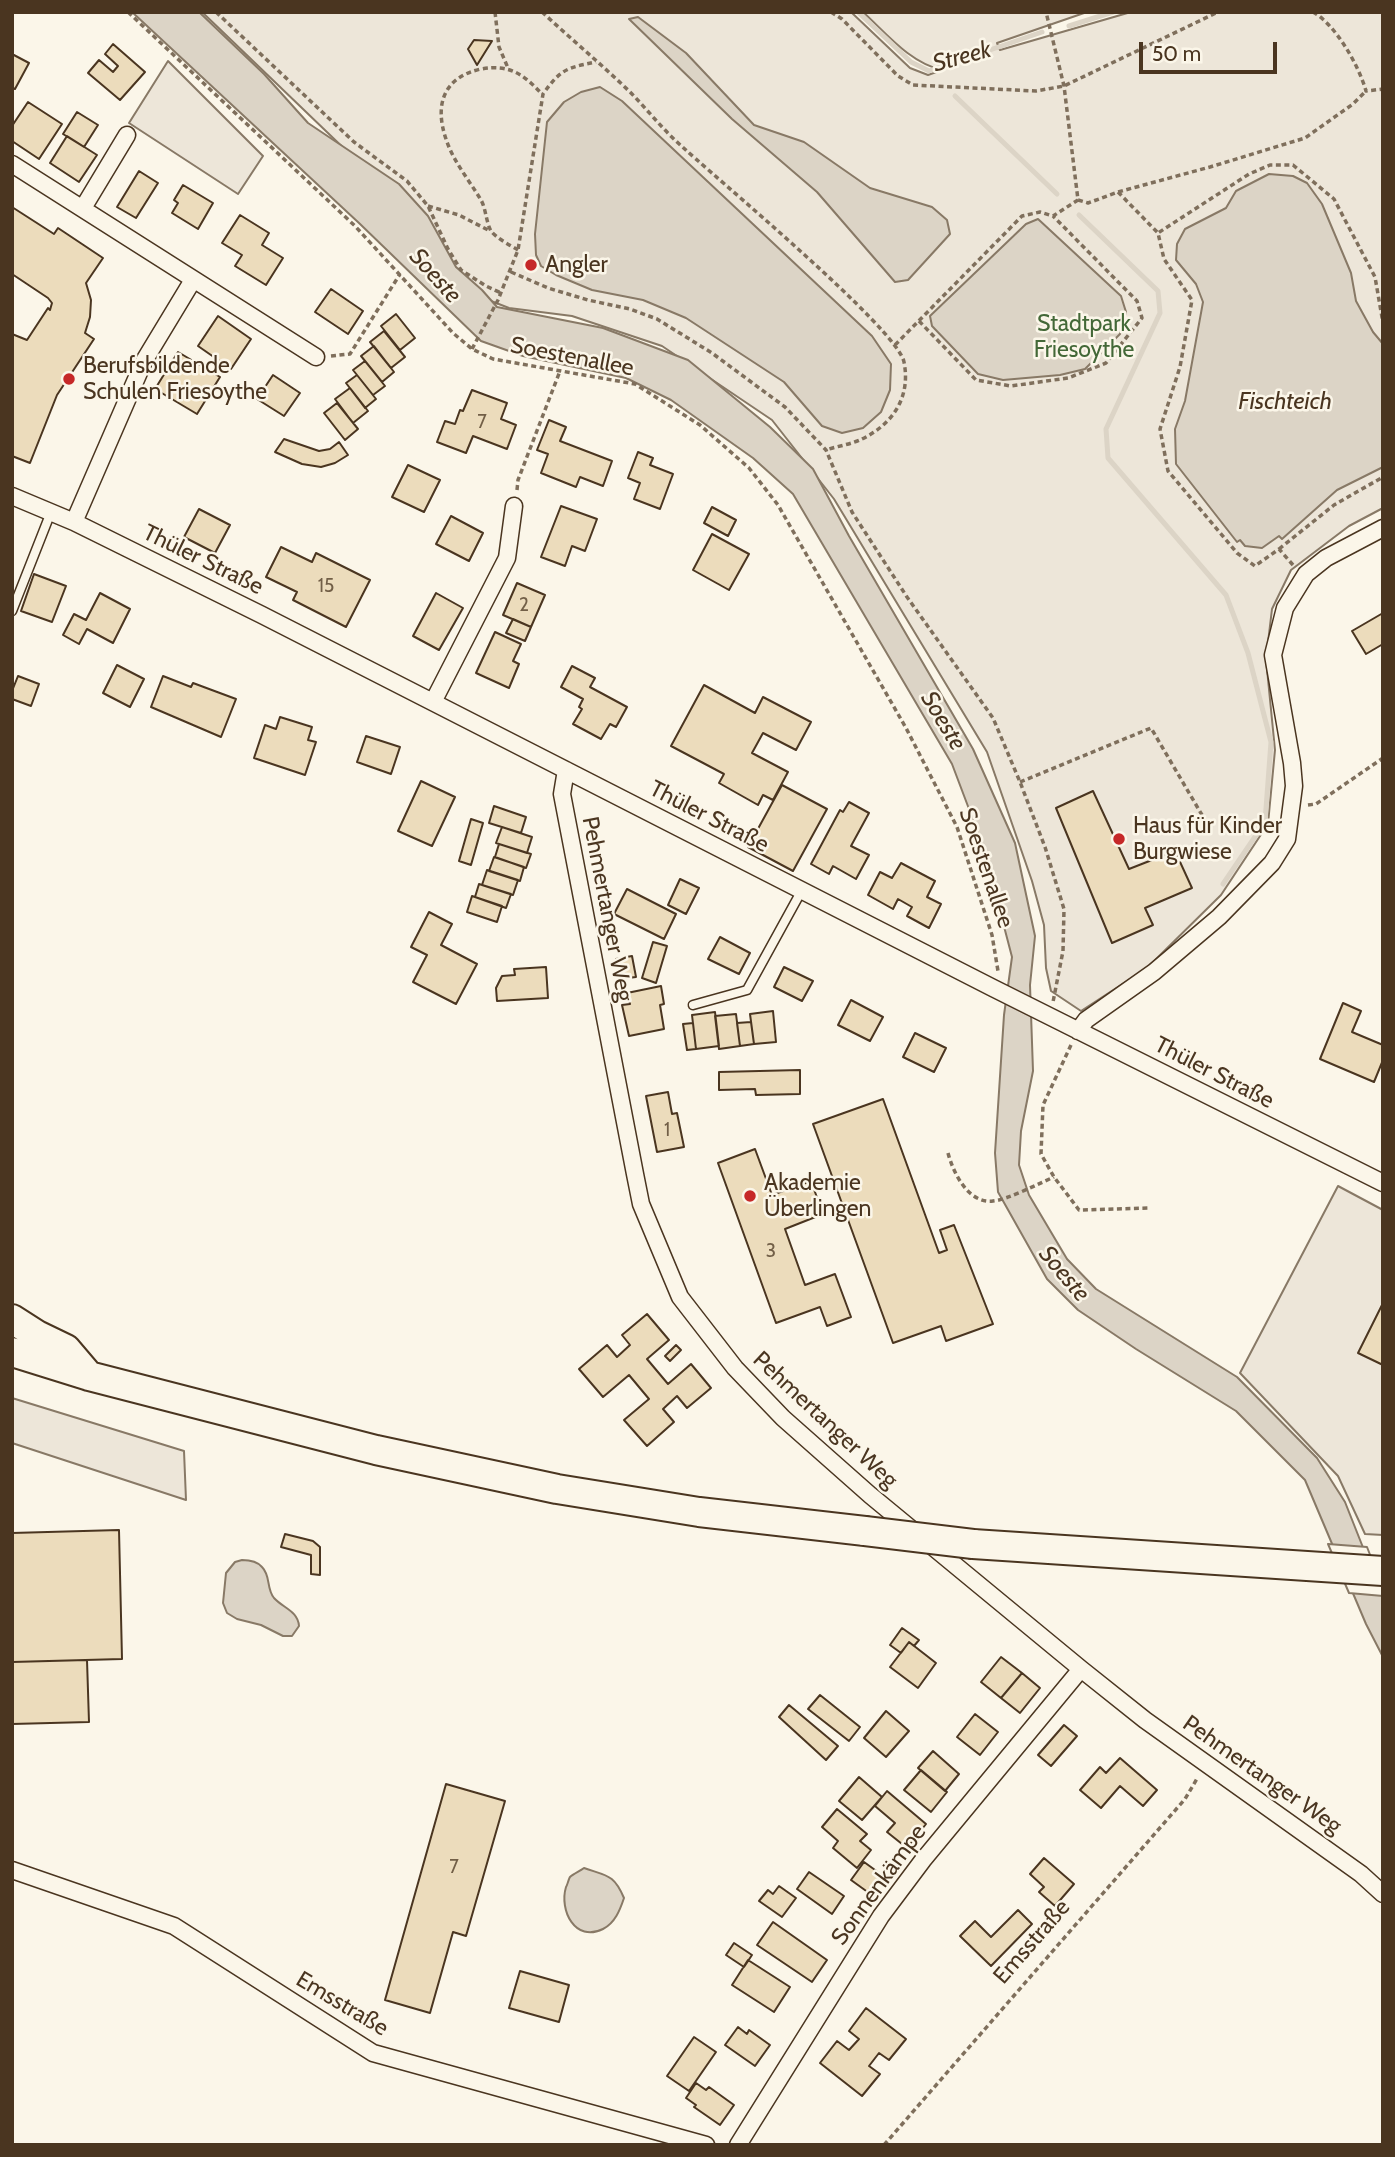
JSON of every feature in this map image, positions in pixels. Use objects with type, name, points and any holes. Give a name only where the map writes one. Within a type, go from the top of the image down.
[{"type":"highway","points":[[12,1319],[66,1349],[89,1376]]},
{"type":"highway","points":[[12,1352],[89,1376],[376,1450],[557,1489],[699,1512],[973,1544],[1383,1571]]},
{"type":"street","points":[[83,208],[127,135]]},
{"type":"street","points":[[12,164],[316,357]]},
{"type":"street","points":[[74,522],[144,361],[193,280]]},
{"type":"street","name":"Thüler Straße","points":[[12,496],[74,522],[999,990],[1047,1008],[1078,1031],[1383,1183]]},
{"type":"street","points":[[433,702],[507,558],[514,506]]},
{"type":"street","points":[[1078,1031],[1086,1020],[1154,972],[1240,898],[1272,863],[1287,839],[1294,786],[1273,655],[1284,608],[1306,574],[1326,558],[1383,528]]},
{"type":"street","name":"Pehmertanger Weg","points":[[566,770],[562,794],[639,1194],[680,1297],[735,1368],[783,1418],[870,1495],[1145,1720],[1362,1874],[1383,1894]]},
{"type":"street","name":"Sonnenkämpe","points":[[738,2145],[881,1916],[923,1860],[1081,1669]]},
{"type":"street","name":"Emsstraße","points":[[12,1870],[174,1926],[373,2053],[706,2145]]},
{"type":"lane","points":[[12,611],[51,512]]},
{"type":"lane","points":[[693,1005],[747,990],[802,890]]},
{"type":"path","name":"Soestenallee","points":[[128,12],[355,226],[453,333],[472,349],[493,359],[635,384],[701,425],[749,468],[778,505],[906,728],[957,827],[992,935],[999,973],[999,990]]},
{"type":"path","points":[[216,12],[354,142],[407,180],[428,206],[461,270],[501,293]]},
{"type":"path","points":[[495,12],[499,47],[508,68]]},
{"type":"path","points":[[542,12],[628,90],[674,139],[842,290],[895,345],[904,359],[904,397],[890,420],[862,440],[826,450]]},
{"type":"path","points":[[831,12],[842,19],[898,76],[913,85],[1036,91],[1064,86],[1218,12]]},
{"type":"path","points":[[1046,12],[1064,86],[1078,201]]},
{"type":"path","points":[[1313,12],[1321,17],[1348,51],[1362,75],[1366,91]]},
{"type":"path","points":[[472,349],[498,300],[518,250],[543,94],[554,78],[567,68],[596,62]]},
{"type":"path","points":[[492,232],[483,204],[446,141],[442,121],[443,99],[452,80],[464,73],[485,68],[508,68],[525,76],[543,94]]},
{"type":"path","points":[[1053,216],[1078,201],[1088,203],[1305,138],[1353,104],[1366,91],[1383,89]]},
{"type":"path","points":[[1158,233],[1241,178],[1270,165],[1293,165],[1334,199],[1375,277],[1383,323]]},
{"type":"path","points":[[1118,192],[1158,233],[1164,259],[1192,300],[1180,367],[1160,429],[1168,471],[1237,554],[1255,566],[1334,505],[1383,477]]},
{"type":"path","points":[[428,206],[459,215],[492,232],[518,250]]},
{"type":"path","points":[[895,345],[1022,216],[1040,212],[1053,216],[1137,301],[1143,318],[1106,363],[1068,378],[1011,386],[976,380],[919,321]]},
{"type":"path","points":[[511,272],[548,288],[630,309],[657,319],[712,353],[785,407],[826,450],[857,521],[993,718],[1020,782],[1045,847],[1064,909],[1063,951],[1047,1008]]},
{"type":"path","points":[[316,357],[350,354],[400,274]]},
{"type":"path","points":[[514,506],[518,480],[560,370]]},
{"type":"path","points":[[1279,549],[1296,568],[1306,574]]},
{"type":"path","points":[[1020,782],[1151,728],[1202,815]]},
{"type":"path","points":[[1292,807],[1316,804],[1383,758]]},
{"type":"path","points":[[1078,1031],[1043,1105],[1041,1154],[1054,1177],[1079,1210],[1149,1208]]},
{"type":"path","points":[[948,1153],[953,1172],[978,1199],[992,1202],[1054,1177]]},
{"type":"path","name":"Emsstraße","points":[[884,2145],[1185,1799],[1207,1763]]},
{"type":"green space","name":"Stadtpark Friesoythe","points":[[202,12],[851,12],[910,68],[928,75],[942,70],[909,54],[863,12],[1087,12],[997,43],[1000,50],[1131,12],[1383,12],[1383,508],[1349,526],[1291,570],[1272,609],[1266,659],[1275,750],[1268,824],[1221,895],[1147,968],[1081,1011],[1051,991],[1046,968],[1044,925],[1032,881],[987,752],[834,499],[772,420],[662,346],[572,316],[509,308],[468,292],[380,183]]},
{"type":"green space","points":[[168,61],[263,156],[238,194],[129,123]]},
{"type":"green space","points":[[1338,1186],[1383,1210],[1383,1535],[1365,1534],[1338,1476],[1240,1373]]},
{"type":"green space","points":[[12,1398],[184,1451],[186,1500],[12,1443]]},
{"type":"water","name":"Soeste","points":[[132,12],[199,12],[264,74],[308,123],[399,184],[428,216],[456,267],[497,307],[603,328],[688,360],[770,427],[813,469],[973,749],[1015,843],[1035,936],[1030,985],[1033,1071],[1021,1131],[1019,1165],[1029,1195],[1067,1259],[1096,1289],[1237,1377],[1317,1458],[1345,1502],[1383,1598],[1383,1657],[1366,1624],[1305,1480],[1236,1411],[1078,1310],[1047,1279],[998,1192],[995,1153],[1004,1015],[1012,957],[983,846],[952,764],[793,494],[753,458],[671,400],[626,378],[523,356],[481,341],[359,223]]},
{"type":"water","points":[[638,17],[686,53],[754,125],[804,142],[870,188],[932,207],[947,220],[950,234],[908,280],[895,282],[817,192],[732,119],[629,19]]},
{"type":"water","points":[[600,87],[622,101],[872,336],[891,364],[890,390],[881,412],[863,428],[842,433],[822,426],[784,382],[686,318],[643,300],[592,290],[541,266],[536,255],[535,234],[547,122],[564,102],[581,92]]},
{"type":"water","name":"Fischteich","points":[[1269,174],[1293,176],[1307,183],[1322,204],[1351,273],[1356,301],[1383,344],[1383,467],[1337,490],[1282,539],[1279,536],[1262,548],[1245,546],[1240,540],[1237,542],[1176,464],[1175,429],[1185,401],[1203,302],[1196,284],[1176,260],[1177,244],[1185,229],[1226,208],[1236,191]]},
{"type":"water","points":[[1038,219],[1121,296],[1126,312],[1120,334],[1085,369],[1060,375],[1003,380],[978,374],[932,326],[930,316],[1026,224]]},
{"type":"water","points":[[253,1561],[262,1567],[267,1574],[274,1598],[296,1617],[299,1626],[292,1636],[283,1636],[227,1613],[223,1603],[226,1573],[235,1562]]},
{"type":"water","points":[[584,1868],[613,1880],[624,1898],[614,1920],[603,1929],[593,1932],[584,1932],[577,1928],[571,1922],[565,1905],[564,1896],[570,1878]]},
{"type":"pier","points":[[1328,1544],[1367,1547],[1383,1588],[1383,1596],[1349,1593]]},
{"type":"building","points":[[474,40],[492,41],[477,65],[468,49]]},
{"type":"building","points":[[113,44],[145,72],[120,100],[88,73],[99,60],[113,72],[118,66],[105,54]]},
{"type":"building","points":[[12,54],[29,63],[15,89],[12,88]]},
{"type":"building","points":[[28,102],[62,124],[39,159],[12,141],[12,126]]},
{"type":"building","points":[[77,112],[98,125],[84,147],[63,134]]},
{"type":"building","points":[[67,136],[97,155],[79,182],[50,163]]},
{"type":"building","points":[[139,171],[158,183],[136,218],[117,207]]},
{"type":"building","points":[[183,185],[213,203],[198,229],[172,213],[178,203],[174,200]]},
{"type":"building","points":[[12,207],[54,234],[58,228],[103,258],[86,283],[91,300],[85,333],[94,339],[57,395],[30,463],[12,456],[12,334],[27,340],[48,308],[50,310],[52,303],[12,274]]},
{"type":"building","points":[[240,215],[269,233],[262,245],[283,258],[266,285],[235,266],[242,255],[222,243]]},
{"type":"building","points":[[331,289],[363,311],[348,334],[315,312]]},
{"type":"building","points":[[396,314],[415,338],[400,350],[381,326]]},
{"type":"building","points":[[218,316],[251,339],[231,369],[198,346]]},
{"type":"building","points":[[384,331],[405,357],[391,368],[370,342]]},
{"type":"building","points":[[374,346],[394,372],[382,382],[361,356]]},
{"type":"building","points":[[178,352],[220,377],[197,414],[155,389]]},
{"type":"building","points":[[365,361],[385,386],[373,395],[353,370]]},
{"type":"building","points":[[273,375],[300,393],[284,416],[257,399]]},
{"type":"building","points":[[357,375],[376,399],[365,408],[346,383]]},
{"type":"building","points":[[350,388],[368,411],[353,423],[335,399]]},
{"type":"building","points":[[472,390],[507,403],[501,419],[516,425],[507,449],[473,436],[466,453],[437,442],[445,421],[455,424]]},
{"type":"building","points":[[337,403],[358,429],[345,440],[324,413]]},
{"type":"building","points":[[549,420],[566,427],[560,441],[612,461],[603,486],[580,477],[576,487],[541,473],[548,454],[537,450]]},
{"type":"building","points":[[284,439],[319,451],[330,449],[339,442],[348,455],[321,467],[302,464],[275,452]]},
{"type":"building","points":[[638,452],[653,458],[650,465],[673,474],[660,509],[634,499],[640,483],[628,478]]},
{"type":"building","points":[[408,465],[440,480],[424,512],[392,497]]},
{"type":"building","points":[[561,506],[597,519],[585,551],[572,546],[565,566],[541,557]]},
{"type":"building","points":[[712,507],[736,520],[728,536],[704,523]]},
{"type":"building","points":[[199,509],[230,525],[215,553],[184,537]]},
{"type":"building","points":[[451,516],[483,533],[469,561],[436,544]]},
{"type":"building","points":[[712,534],[749,554],[729,590],[693,570]]},
{"type":"building","points":[[281,547],[312,562],[316,553],[370,580],[346,627],[293,600],[297,592],[266,577]]},
{"type":"building","points":[[34,574],[66,586],[52,622],[21,611]]},
{"type":"building","points":[[517,583],[545,595],[531,627],[503,615]]},
{"type":"building","points":[[100,593],[130,609],[113,643],[87,629],[79,644],[63,635],[74,614],[86,620]]},
{"type":"building","points":[[436,593],[463,608],[439,650],[413,636]]},
{"type":"building","points":[[1383,613],[1383,644],[1366,654],[1352,631]]},
{"type":"building","points":[[513,619],[531,627],[525,641],[506,633]]},
{"type":"building","points":[[495,632],[521,644],[513,661],[519,664],[509,688],[476,673]]},
{"type":"building","points":[[117,665],[144,679],[130,707],[103,693]]},
{"type":"building","points":[[572,666],[595,678],[590,687],[627,707],[616,727],[610,724],[601,739],[573,724],[582,709],[579,707],[583,699],[561,687]]},
{"type":"building","points":[[18,676],[39,684],[31,706],[12,699]]},
{"type":"building","points":[[163,676],[191,687],[193,683],[236,699],[221,737],[151,707]]},
{"type":"building","points":[[704,685],[755,713],[763,697],[811,722],[796,750],[763,733],[752,753],[788,772],[773,800],[763,795],[758,805],[719,783],[724,774],[671,746]]},
{"type":"building","points":[[280,717],[312,727],[308,740],[316,742],[305,775],[254,758],[265,725],[276,729]]},
{"type":"building","points":[[366,736],[400,747],[391,774],[357,762]]},
{"type":"building","points":[[421,781],[455,797],[432,846],[398,831]]},
{"type":"building","points":[[782,785],[827,809],[793,871],[748,847]]},
{"type":"building","points":[[1093,791],[1129,869],[1175,851],[1192,888],[1145,908],[1153,925],[1112,943],[1056,808]]},
{"type":"building","points":[[849,802],[869,813],[851,846],[869,855],[856,879],[833,866],[829,874],[811,864],[840,810],[843,812]]},
{"type":"building","points":[[494,806],[526,817],[521,833],[489,823]]},
{"type":"building","points":[[471,819],[483,823],[471,865],[459,861]]},
{"type":"building","points":[[502,827],[532,837],[527,853],[496,843]]},
{"type":"building","points":[[499,844],[531,854],[526,868],[495,857]]},
{"type":"building","points":[[494,857],[524,867],[520,881],[489,871]]},
{"type":"building","points":[[901,863],[935,881],[927,897],[941,904],[929,928],[907,916],[912,907],[898,899],[893,909],[868,895],[880,872],[892,878]]},
{"type":"building","points":[[487,870],[518,880],[513,895],[482,885]]},
{"type":"building","points":[[680,879],[699,888],[686,914],[668,905]]},
{"type":"building","points":[[479,884],[511,894],[506,908],[475,897]]},
{"type":"building","points":[[627,889],[676,914],[664,939],[614,914]]},
{"type":"building","points":[[472,896],[502,906],[497,922],[467,912]]},
{"type":"building","points":[[429,912],[452,924],[441,945],[477,964],[456,1004],[413,982],[427,955],[411,947]]},
{"type":"building","points":[[720,937],[750,953],[739,974],[708,959]]},
{"type":"building","points":[[653,942],[667,946],[656,983],[642,978]]},
{"type":"building","points":[[632,956],[636,977],[620,979],[616,959]]},
{"type":"building","points":[[546,967],[548,998],[497,1001],[496,988],[502,976],[515,975],[514,969]]},
{"type":"building","points":[[784,967],[813,981],[802,1001],[774,987]]},
{"type":"building","points":[[661,986],[664,1004],[660,1005],[664,1029],[629,1036],[622,1005],[630,1004],[627,993]]},
{"type":"building","points":[[851,1000],[883,1017],[870,1041],[838,1025]]},
{"type":"building","points":[[1343,1003],[1361,1011],[1352,1032],[1383,1045],[1383,1060],[1374,1082],[1320,1059]]},
{"type":"building","points":[[773,1011],[776,1042],[754,1044],[750,1014]]},
{"type":"building","points":[[715,1012],[719,1046],[696,1049],[692,1015]]},
{"type":"building","points":[[736,1014],[740,1046],[719,1049],[715,1016]]},
{"type":"building","points":[[751,1022],[754,1044],[740,1046],[737,1023]]},
{"type":"building","points":[[693,1023],[696,1049],[687,1050],[683,1024]]},
{"type":"building","points":[[915,1033],[946,1048],[934,1072],[903,1057]]},
{"type":"building","points":[[800,1070],[800,1094],[756,1095],[755,1089],[719,1090],[719,1072]]},
{"type":"building","points":[[668,1092],[672,1114],[677,1113],[684,1147],[657,1152],[646,1096]]},
{"type":"building","points":[[883,1099],[939,1253],[947,1250],[940,1230],[954,1225],[993,1324],[946,1341],[941,1326],[893,1343],[813,1124]]},
{"type":"building","points":[[755,1149],[772,1195],[811,1181],[823,1214],[785,1229],[805,1285],[835,1274],[851,1317],[827,1326],[820,1307],[776,1323],[718,1163]]},
{"type":"building","points":[[1383,1303],[1383,1365],[1358,1353]]},
{"type":"building","points":[[647,1314],[669,1340],[647,1359],[668,1384],[691,1364],[711,1388],[687,1408],[677,1396],[663,1409],[674,1422],[647,1446],[624,1420],[649,1399],[629,1375],[603,1397],[579,1369],[607,1345],[617,1357],[630,1345],[622,1335]]},
{"type":"building","points":[[676,1345],[681,1350],[670,1361],[665,1356]]},
{"type":"building","points":[[119,1530],[122,1659],[12,1662],[12,1533]]},
{"type":"building","points":[[285,1534],[313,1541],[320,1547],[320,1575],[311,1574],[311,1555],[281,1547]]},
{"type":"building","points":[[902,1628],[919,1640],[914,1646],[909,1642],[901,1653],[890,1645]]},
{"type":"building","points":[[909,1642],[936,1663],[918,1688],[890,1667]]},
{"type":"building","points":[[1001,1657],[1022,1673],[1001,1698],[981,1682]]},
{"type":"building","points":[[87,1660],[89,1722],[12,1724],[12,1662]]},
{"type":"building","points":[[1022,1673],[1040,1688],[1020,1713],[1001,1698]]},
{"type":"building","points":[[820,1695],[860,1727],[849,1741],[808,1709]]},
{"type":"building","points":[[789,1705],[838,1746],[826,1760],[779,1717]]},
{"type":"building","points":[[886,1711],[909,1731],[886,1757],[864,1738]]},
{"type":"building","points":[[975,1714],[998,1732],[980,1755],[957,1737]]},
{"type":"building","points":[[1064,1725],[1077,1736],[1051,1766],[1038,1755]]},
{"type":"building","points":[[933,1751],[959,1774],[945,1791],[918,1768]]},
{"type":"building","points":[[1120,1758],[1157,1790],[1143,1806],[1120,1786],[1101,1808],[1080,1790],[1100,1767],[1106,1773]]},
{"type":"building","points":[[921,1770],[947,1792],[931,1812],[904,1790]]},
{"type":"building","points":[[859,1777],[882,1797],[862,1820],[839,1801]]},
{"type":"building","points":[[446,1784],[505,1801],[466,1936],[453,1932],[430,2013],[385,2000]]},
{"type":"building","points":[[887,1791],[926,1824],[907,1848],[887,1832],[895,1823],[875,1806]]},
{"type":"building","points":[[837,1809],[867,1834],[860,1841],[871,1850],[857,1868],[833,1848],[838,1841],[822,1827]]},
{"type":"building","points":[[1044,1858],[1074,1884],[1055,1906],[1039,1892],[1044,1887],[1030,1874]]},
{"type":"building","points":[[864,1862],[882,1875],[869,1893],[851,1880]]},
{"type":"building","points":[[809,1872],[844,1896],[832,1914],[797,1889]]},
{"type":"building","points":[[779,1886],[796,1898],[782,1917],[759,1901],[768,1890],[773,1894]]},
{"type":"building","points":[[1018,1910],[1032,1924],[991,1966],[960,1936],[975,1921],[991,1937]]},
{"type":"building","points":[[773,1922],[827,1960],[812,1982],[757,1945]]},
{"type":"building","points":[[734,1943],[752,1955],[744,1967],[726,1955]]},
{"type":"building","points":[[748,1960],[790,1987],[774,2012],[732,1985]]},
{"type":"building","points":[[520,1971],[569,1985],[559,2022],[509,2008]]},
{"type":"building","points":[[866,2008],[906,2039],[889,2060],[879,2053],[869,2066],[880,2074],[862,2096],[820,2063],[837,2041],[849,2050],[859,2039],[849,2031]]},
{"type":"building","points":[[738,2027],[747,2034],[749,2030],[770,2045],[755,2066],[725,2045]]},
{"type":"building","points":[[694,2037],[716,2052],[689,2091],[667,2076]]},
{"type":"building","points":[[696,2083],[706,2090],[709,2087],[734,2105],[720,2125],[686,2098]]},
{"type":"waterway","name":"Streek","points":[[858,12],[911,62],[929,71],[1042,32]]},
{"type":"waterway","name":"Streek","points":[[1069,26],[1113,12]]},
{"type":"waterway","points":[[955,96],[1057,194]]},
{"type":"waterway","points":[[1079,215],[1158,291],[1160,313],[1106,429],[1108,458],[1226,595],[1248,653],[1271,742],[1265,822],[1223,884]]},
{"type":"place","name":"Angler","points":[[531,265]]},
{"type":"place","name":"Berufsbildende Schulen Friesoythe","points":[[69,379]]},
{"type":"place","name":"Haus für Kinder Burgwiese","points":[[1119,839]]},
{"type":"place","name":"Akademie Überlingen","points":[[750,1196]]}]
